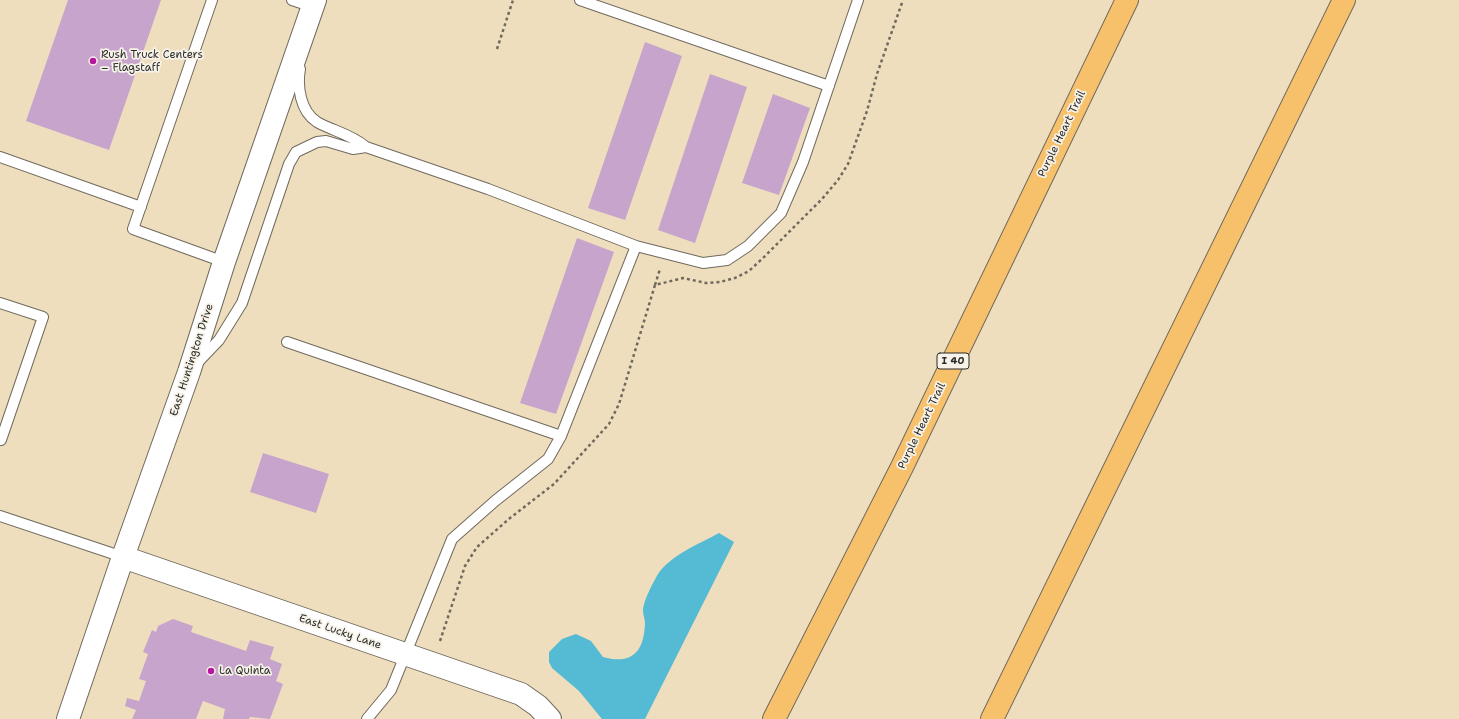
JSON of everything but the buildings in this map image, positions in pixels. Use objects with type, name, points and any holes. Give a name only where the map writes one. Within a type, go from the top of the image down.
[{"type":"highway","name":"Purple Heart Trail","points":[[774,719],[902,467],[1127,0]]},
{"type":"highway","points":[[992,719],[1344,0]]},
{"type":"street","name":"East Huntington Drive","points":[[68,719],[122,557],[189,372],[224,262],[314,4]]},
{"type":"street","name":"East Lucky Lane","points":[[122,557],[521,694],[538,706],[550,719]]},
{"type":"lane","points":[[212,0],[133,229],[224,262]]},
{"type":"lane","points":[[292,0],[314,4],[298,78],[301,100],[316,121],[356,139],[366,147],[488,189],[636,246],[703,263],[727,260],[748,246],[780,213],[803,162],[858,0]]},
{"type":"lane","points":[[580,0],[830,86]]},
{"type":"lane","points":[[189,372],[219,340],[242,303],[287,170],[296,152],[317,142],[326,141],[353,149],[366,147]]},
{"type":"lane","points":[[0,157],[141,208]]},
{"type":"lane","points":[[367,719],[391,690],[452,539],[495,501],[548,459],[561,436],[636,246]]},
{"type":"lane","points":[[0,302],[43,317],[2,440]]},
{"type":"lane","points":[[288,342],[561,436]]},
{"type":"lane","points":[[0,516],[122,557]]},
{"type":"path","points":[[497,49],[513,0]]},
{"type":"path","points":[[655,285],[683,278],[706,283],[720,282],[735,278],[749,271],[822,199],[838,180],[851,158],[868,111],[877,74],[903,0]]},
{"type":"path","points":[[440,641],[465,566],[477,547],[510,518],[554,484],[608,424],[619,404],[660,268]]},
{"type":"path","points":[[505,513],[510,518]]},
{"type":"water","points":[[719,533],[734,542],[645,719],[602,719],[579,691],[552,668],[549,662],[549,652],[562,639],[576,634],[591,641],[603,657],[622,659],[634,654],[639,649],[644,633],[645,623],[643,607],[658,574],[670,561]]},
{"type":"place","name":"Rush Truck Centers – Flagstaff","points":[[93,61]]},
{"type":"place","name":"La Quinta","points":[[211,671]]}]
